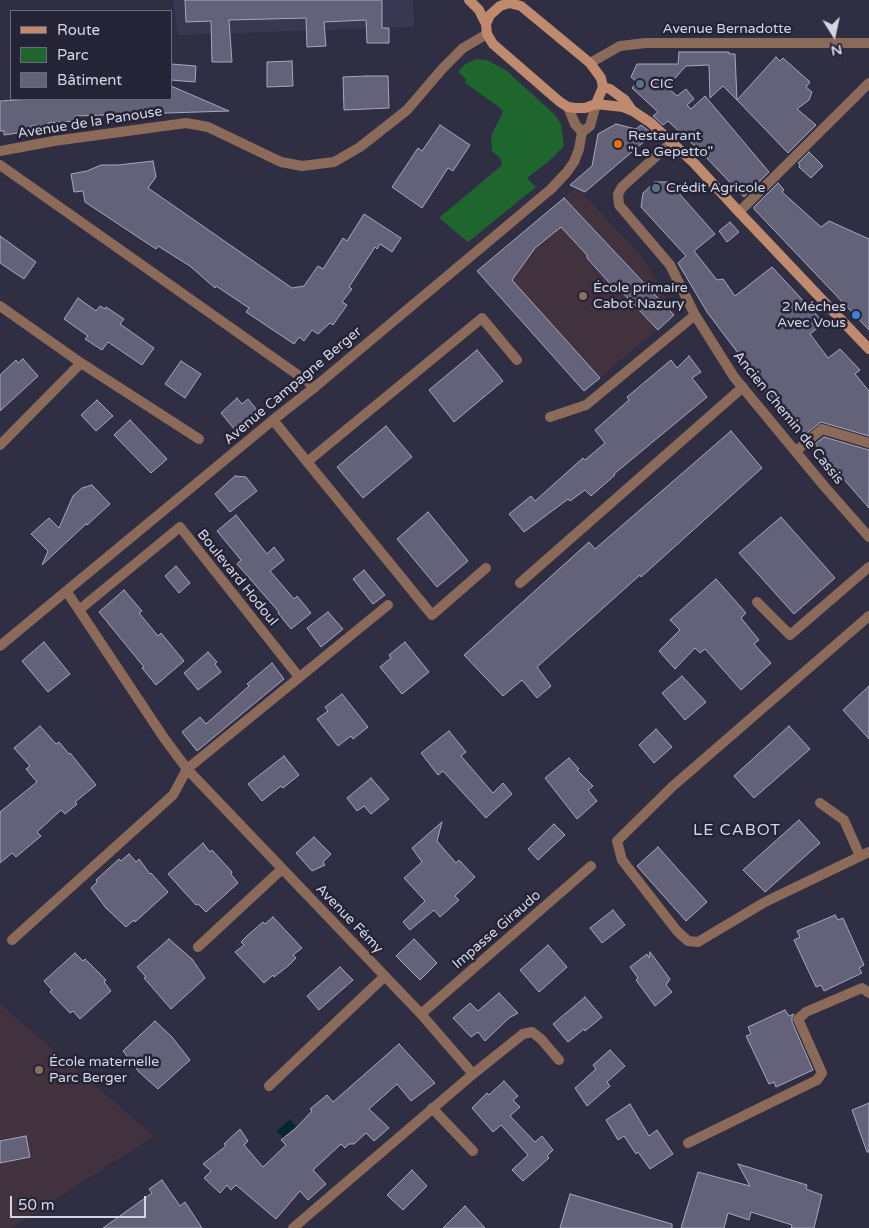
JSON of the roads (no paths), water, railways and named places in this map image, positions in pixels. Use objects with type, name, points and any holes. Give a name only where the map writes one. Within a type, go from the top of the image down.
[{"type":"street","points":[[469,0],[479,10],[493,44],[560,102],[568,107],[585,108],[596,104],[623,107],[651,123],[694,163],[869,349]]},
{"type":"street","points":[[486,29],[490,15],[494,10],[508,2],[529,11],[590,63],[601,78],[603,86],[596,104]]},
{"type":"street","name":"Avenue de la Panouse","points":[[0,151],[54,141],[186,123],[208,127],[281,162],[302,166],[334,162],[360,147],[407,110],[443,68],[486,29]]},
{"type":"street","name":"Avenue Bernadotte","points":[[590,63],[620,46],[637,44],[719,42],[869,44]]},
{"type":"street","points":[[739,212],[869,83]]},
{"type":"street","points":[[603,86],[625,100],[633,111]]},
{"type":"street","name":"Avenue Campagne Berger","points":[[0,646],[273,420],[315,388],[551,189],[574,162],[582,132],[590,126],[596,104]]},
{"type":"street","points":[[568,107],[575,124],[582,132]]},
{"type":"street","name":"Ancien Chemin de Cassis","points":[[672,142],[622,187],[618,194],[619,205],[670,265],[696,315],[734,377],[824,486],[869,537]]},
{"type":"street","points":[[0,166],[315,388]]},
{"type":"street","points":[[0,306],[81,363],[199,439]]},
{"type":"street","points":[[550,417],[586,405],[696,315]]},
{"type":"street","points":[[307,462],[482,318],[517,360]]},
{"type":"street","points":[[0,445],[81,363]]},
{"type":"street","points":[[520,583],[743,387]]},
{"type":"street","points":[[273,420],[432,615],[486,568]]},
{"type":"street","points":[[796,451],[822,429],[869,443]]},
{"type":"street","name":"Boulevard Hodoul","points":[[79,610],[180,527],[299,677]]},
{"type":"street","points":[[757,602],[790,635],[869,567]]},
{"type":"street","name":"Avenue Fémy","points":[[67,592],[164,738],[188,769],[421,1014],[473,1074]]},
{"type":"street","points":[[12,940],[173,795],[188,769],[388,605]]},
{"type":"street","points":[[820,803],[844,820],[865,854],[765,902],[698,942],[688,941],[677,931],[622,860],[617,841],[673,786],[869,616]]},
{"type":"street","name":"Impasse Giraudo","points":[[421,1014],[591,866]]},
{"type":"street","points":[[198,947],[282,869]]},
{"type":"street","points":[[270,1086],[385,976]]},
{"type":"street","points":[[688,1143],[817,1080],[822,1073],[798,1019],[806,1012],[862,988],[869,993]]},
{"type":"street","points":[[293,1228],[432,1108],[523,1034],[532,1032],[541,1039],[559,1060]]},
{"type":"street","points":[[432,1108],[473,1151]]},
{"type":"water","points":[[290,1119],[298,1129],[285,1140],[277,1131]]},
{"type":"place","name":"CIC","points":[[640,84]]},
{"type":"place","name":"Restaurant \"Le Gepetto\"","points":[[618,144]]},
{"type":"place","name":"Crédit Agricole","points":[[656,188]]},
{"type":"place","name":"École primaire Cabot Nazury","points":[[583,296]]},
{"type":"place","name":"2 Méches Avec Vous","points":[[856,315]]},
{"type":"place","name":"École maternelle Parc Berger","points":[[39,1070]]},
{"type":"district","name":"LE CABOT","points":[[737,831]]}]
